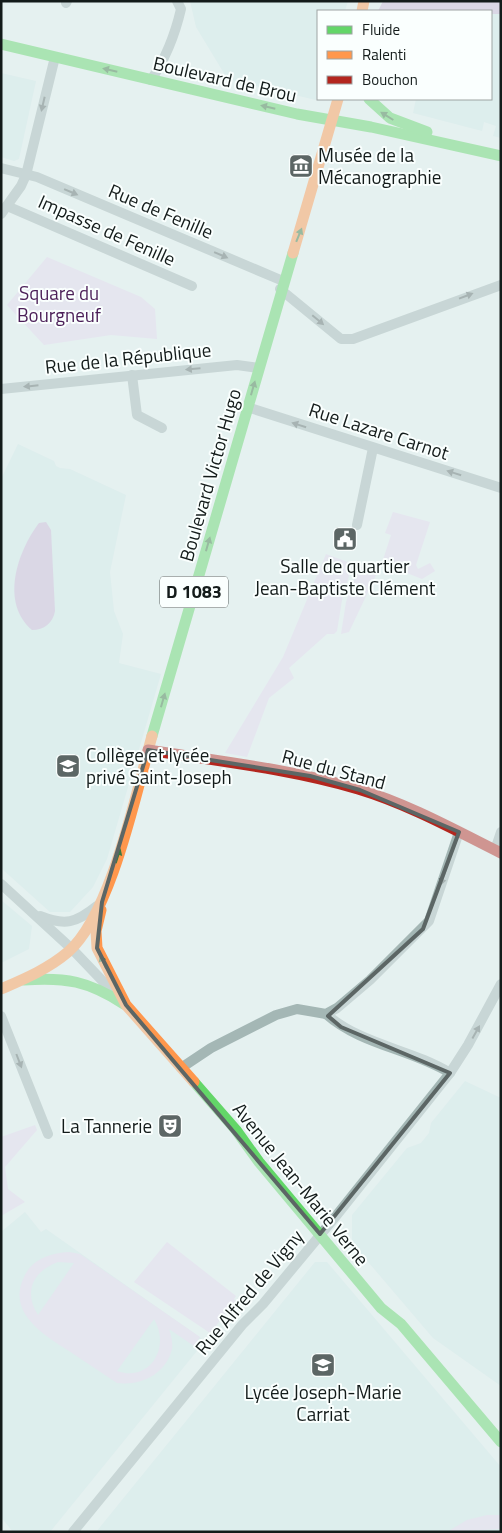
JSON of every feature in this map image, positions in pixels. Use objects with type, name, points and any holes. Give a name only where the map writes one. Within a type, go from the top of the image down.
[{"type":"main road","name":"Boulevard de Brou","points":[[1,44],[297,114],[332,119],[501,156]]},
{"type":"main road","name":"D 1083","points":[[332,119],[338,100]]},
{"type":"main road","points":[[370,100],[390,118],[482,151]]},
{"type":"main road","name":"Boulevard Victor Hugo","points":[[73,950],[90,928],[102,902],[148,750],[282,285],[304,223],[332,119]]},
{"type":"main road","name":"Rue du Stand","points":[[148,750],[310,776],[360,790],[434,819],[498,851]]},
{"type":"main road","points":[[102,902],[96,931],[97,948],[126,1005]]},
{"type":"main road","name":"D 1083","points":[[1,990],[24,980],[60,960],[73,950]]},
{"type":"main road","points":[[24,980],[48,978],[78,980],[100,988],[126,1005]]},
{"type":"main road","name":"Avenue Jean-Marie Verne","points":[[126,1005],[382,1308],[401,1324],[501,1442]]},
{"type":"street","points":[[151,80],[165,58],[177,28],[182,9],[177,1]]},
{"type":"street","points":[[4,210],[26,175],[55,57]]},
{"type":"street","name":"Rue de Fenille","points":[[1,168],[37,177],[282,285],[341,339],[353,339],[501,285]]},
{"type":"street","name":"Impasse de Fenille","points":[[4,210],[192,286]]},
{"type":"street","name":"Rue de la République","points":[[1,389],[237,365],[259,368]]},
{"type":"street","points":[[132,375],[137,415],[162,428]]},
{"type":"street","name":"Rue Lazare Carnot","points":[[248,407],[501,488]]},
{"type":"street","points":[[357,525],[373,448]]},
{"type":"street","points":[[326,1014],[337,1008],[395,955],[428,921],[459,832]]},
{"type":"street","points":[[498,851],[501,832]]},
{"type":"street","name":"Avenue Jean-Marie Verne","points":[[1,884],[73,950],[126,1005]]},
{"type":"street","points":[[34,914],[60,922],[72,922],[102,902]]},
{"type":"street","name":"Rue Alfred de Vigny","points":[[73,1532],[450,1074],[501,984]]},
{"type":"street","points":[[181,1068],[211,1048],[276,1015],[297,1010],[326,1014],[341,1027],[428,1061],[450,1074]]},
{"type":"street","points":[[1,1016],[48,1134]]},
{"type":"highlighted area","points":[[148,750],[310,776],[360,790],[459,832],[423,929],[328,1016],[341,1027],[450,1073],[320,1234],[126,1005],[97,948],[102,902]]},
{"type":"shaded area","points":[[190,1],[348,1],[345,10],[317,10],[316,100],[231,80],[225,75],[196,27]]},
{"type":"shaded area","points":[[383,1],[501,1],[501,14],[492,14],[492,10],[378,10]]},
{"type":"shaded area","points":[[492,14],[501,14],[501,138],[493,136],[496,126],[484,122],[482,131],[413,113],[416,100],[492,100]]},
{"type":"shaded area","points":[[1,73],[36,81],[19,159],[14,161],[1,157]]},
{"type":"shaded area","name":"Collège et lycée privé Saint-Joseph","points":[[18,444],[54,461],[56,466],[60,468],[70,469],[126,495],[110,572],[114,611],[123,634],[119,663],[161,674],[107,859],[93,887],[70,912],[50,912],[1,868],[1,479]]},
{"type":"shaded area","points":[[46,522],[51,530],[55,611],[47,625],[40,629],[32,630],[22,619],[16,606],[14,592],[15,577],[24,548],[31,535],[39,523]]},
{"type":"shaded area","points":[[1,900],[32,926],[29,949],[1,963]]},
{"type":"shaded area","points":[[465,1081],[501,1098],[501,1386],[433,1338],[352,1243],[352,1215],[407,1148],[421,1143],[429,1133],[431,1123]]},
{"type":"shaded area","points":[[25,1212],[41,1232],[46,1229],[205,1341],[50,1532],[13,1532],[1,1517],[1,1232]]},
{"type":"shaded area","name":"Lycée Joseph-Marie Carriat","points":[[315,1262],[327,1262],[501,1467],[501,1532],[96,1532]]},
{"type":"green space","name":"Square du Bourgneuf","points":[[47,257],[141,297],[155,309],[157,339],[111,335],[44,345],[7,305]]},
{"type":"green space","points":[[393,512],[430,522],[416,565],[418,569],[430,563],[435,571],[422,579],[382,563],[391,535],[385,533]]},
{"type":"green space","points":[[326,554],[353,564],[343,594],[337,631],[334,634],[327,634],[289,668],[294,678],[269,698],[247,757],[225,753],[283,657]]},
{"type":"green space","points":[[359,566],[377,573],[349,632],[341,634],[346,602]]},
{"type":"green space","points":[[35,1125],[37,1130],[5,1167],[8,1189],[25,1202],[1,1216],[1,1137]]},
{"type":"green space","points":[[167,1242],[236,1296],[234,1299],[236,1301],[210,1333],[134,1282]]},
{"type":"green space","points":[[62,1253],[80,1254],[200,1337],[194,1346],[169,1329],[172,1349],[169,1358],[158,1372],[143,1380],[117,1383],[51,1339],[24,1313],[20,1302],[20,1290],[27,1271],[37,1261]],"holes":[[[58,1262],[74,1263],[38,1315],[31,1298],[33,1283],[42,1271]],[[154,1319],[159,1330],[160,1341],[154,1360],[148,1367],[139,1372],[117,1371]]]},
{"type":"green space","points":[[487,1515],[501,1515],[501,1529],[447,1532],[467,1520]]},
{"type":"traffic: fast","points":[[1,44],[297,114],[371,127],[501,156]]},
{"type":"traffic: fast","points":[[370,100],[390,118],[427,132]]},
{"type":"traffic: fast","points":[[152,736],[293,253]]},
{"type":"traffic: fast","points":[[24,980],[52,979],[76,982],[99,990],[124,1004]]},
{"type":"traffic: fast","points":[[194,1082],[236,1130],[259,1162],[381,1308],[401,1324],[501,1442]]},
{"type":"traffic: slow","points":[[362,10],[364,1]]},
{"type":"traffic: slow","points":[[293,253],[338,100]]},
{"type":"traffic: slow","points":[[1,989],[36,973],[68,952],[83,934],[97,911],[130,820],[152,736]]},
{"type":"traffic: slow","points":[[101,910],[96,931],[97,948],[126,1005],[194,1082]]},
{"type":"traffic: jam","points":[[148,750],[280,771],[358,789],[413,810],[501,853]]},
{"type":"place","name":"Musée de la Mécanographie","points":[[301,166]]},
{"type":"place","name":"Salle de quartier Jean-Baptiste Clément","points":[[345,539]]},
{"type":"place","name":"Collège et lycée privé Saint-Joseph","points":[[68,766]]},
{"type":"place","name":"La Tannerie","points":[[170,1126]]},
{"type":"place","name":"Lycée Joseph-Marie Carriat","points":[[323,1365]]}]
